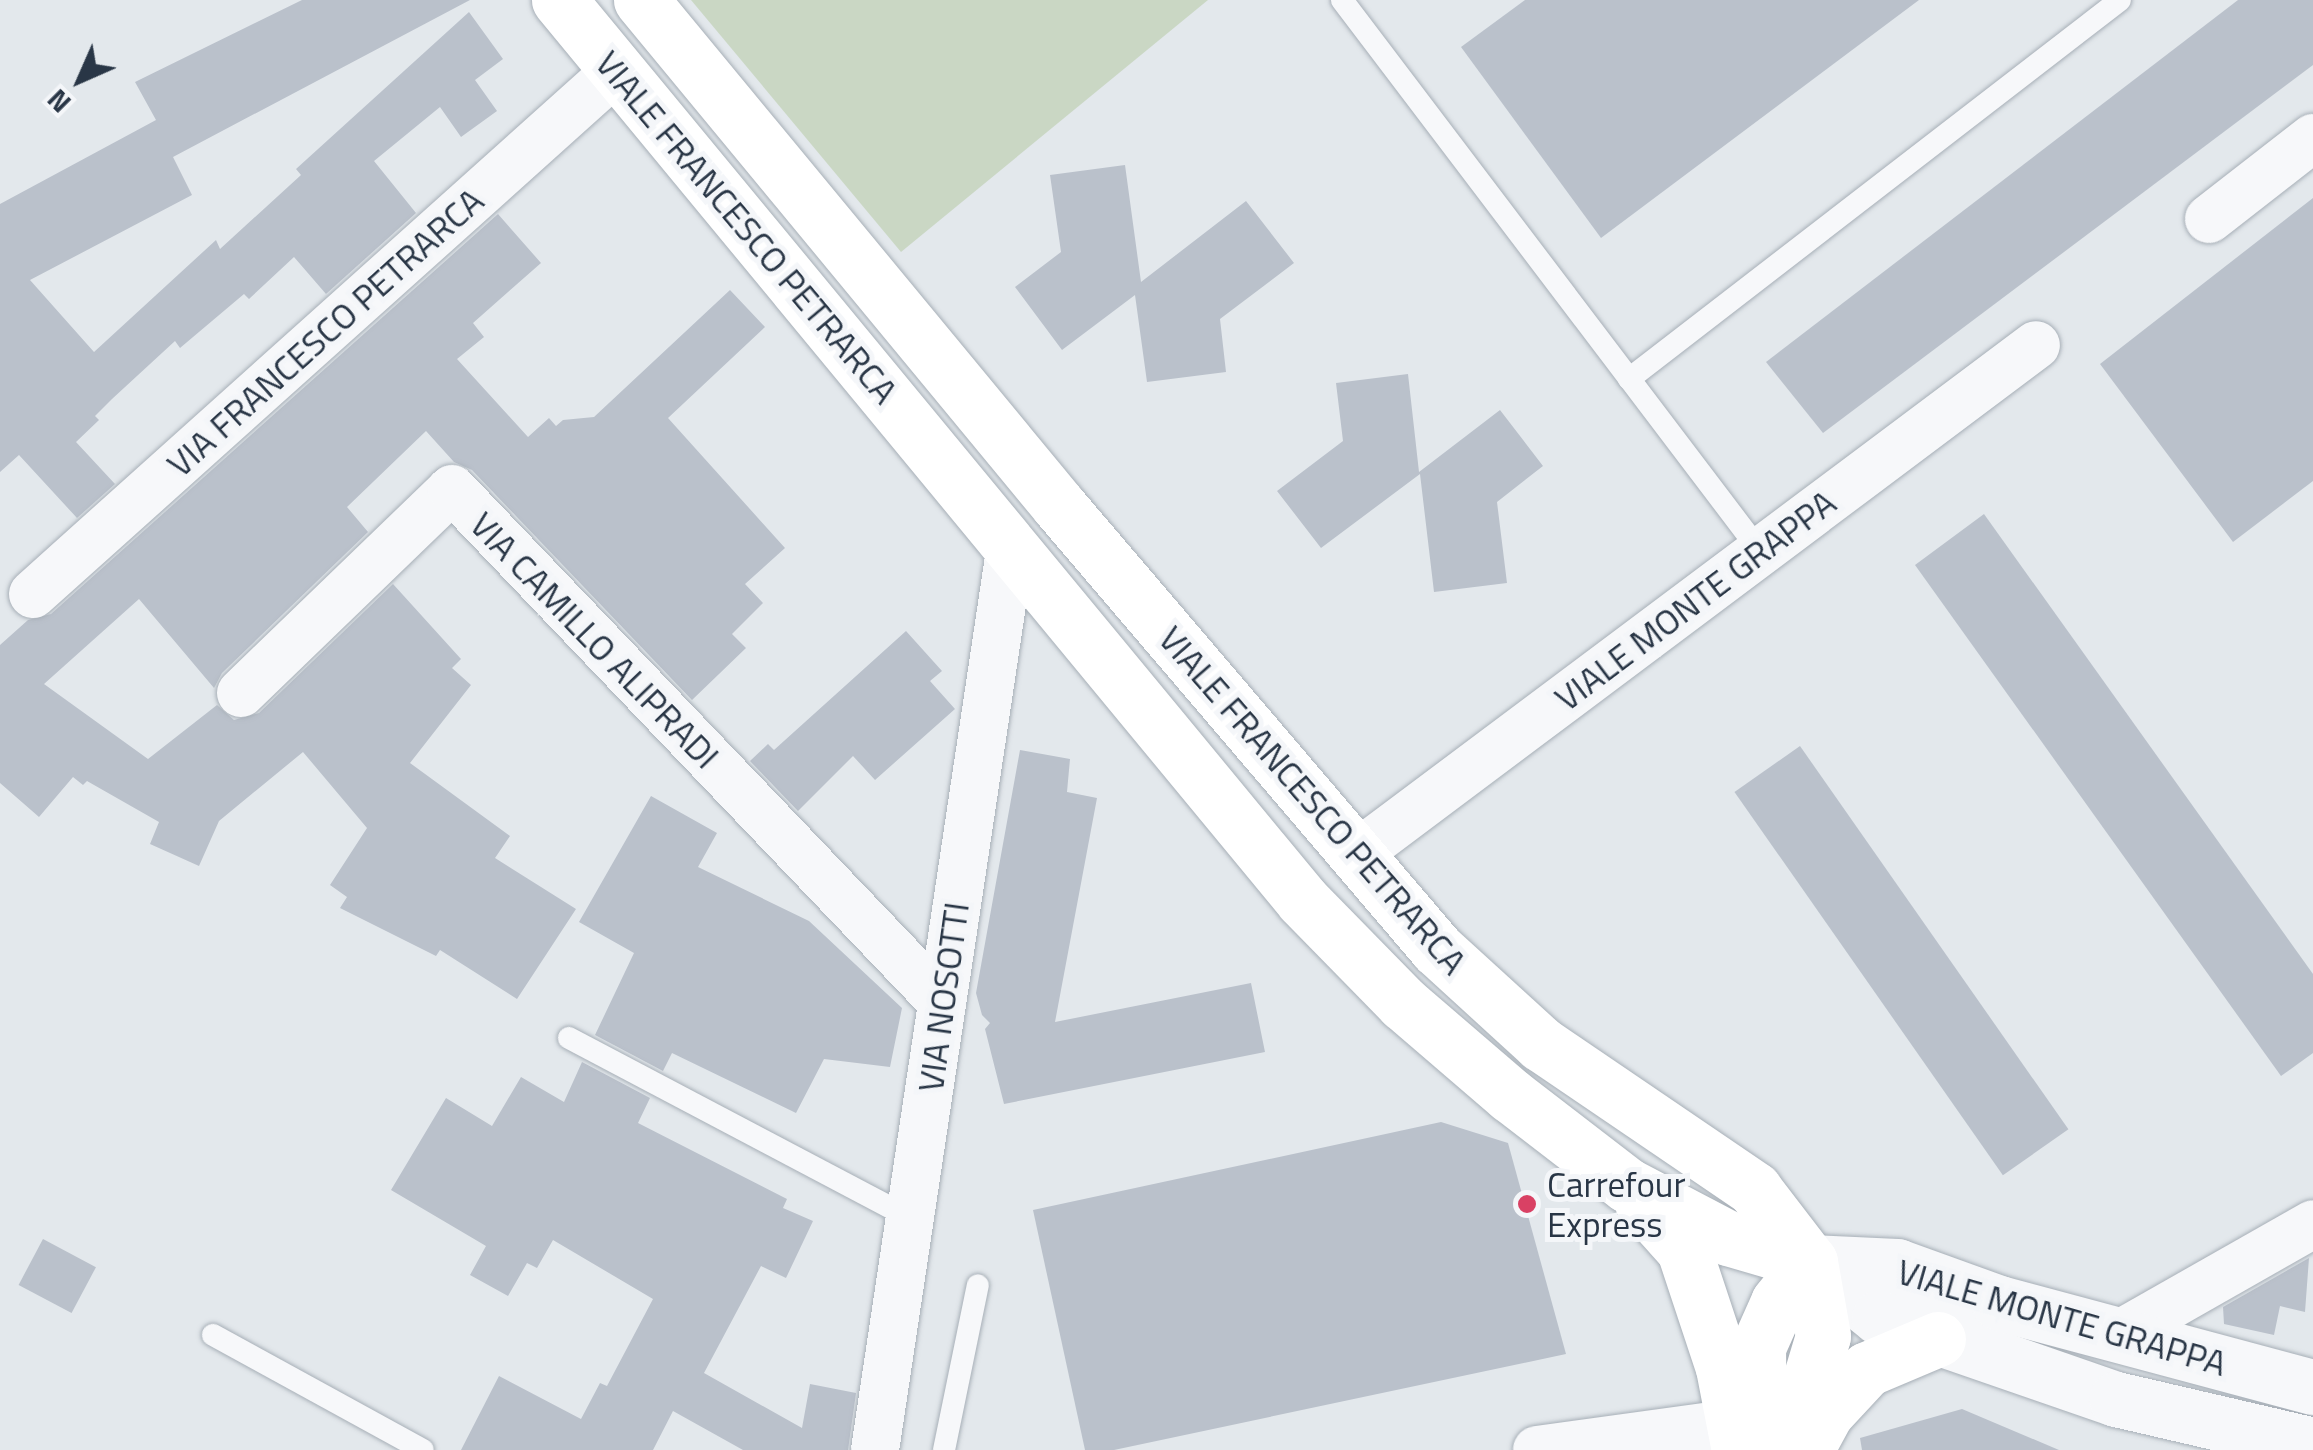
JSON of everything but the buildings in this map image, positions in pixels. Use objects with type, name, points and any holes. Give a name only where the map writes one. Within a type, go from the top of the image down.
[{"type":"main road","name":"VIALE FRANCESCO PETRARCA","points":[[559,0],[1303,901],[1403,1003],[1510,1095],[1627,1185],[1728,1238],[1810,1262]]},
{"type":"main road","name":"VIALE FRANCESCO PETRARCA","points":[[641,0],[1436,950],[1541,1044],[1754,1189],[1810,1262]]},
{"type":"main road","points":[[1627,1185],[1684,1250],[1745,1441]]},
{"type":"main road","points":[[1745,1441],[1756,1396],[1758,1347],[1778,1302],[1810,1262]]},
{"type":"main road","points":[[1803,1450],[1802,1406],[1823,1336],[1810,1262]]},
{"type":"main road","points":[[1803,1450],[1826,1412],[1867,1369],[1938,1338]]},
{"type":"street","name":"VIA FRANCESCO PETRARCA","points":[[33,594],[617,70]]},
{"type":"street","points":[[2209,219],[2313,138]]},
{"type":"street","name":"VIALE MONTE GRAPPA","points":[[1354,856],[2036,345]]},
{"type":"street","name":"VIA CAMILLO ALIPRADI","points":[[241,694],[452,490],[942,1002]]},
{"type":"street","name":"VIA NOSOTTI","points":[[875,1450],[1010,544]]},
{"type":"street","points":[[2118,1336],[2313,1224]]},
{"type":"street","name":"VIALE MONTE GRAPPA","points":[[1810,1262],[1897,1266],[1998,1304],[2313,1387]]},
{"type":"street","name":"VIALE MONTE GRAPPA","points":[[1810,1262],[1879,1317],[2116,1399],[2313,1444]]},
{"type":"street","points":[[1536,1450],[1745,1441]]},
{"type":"lane","points":[[1342,0],[1760,551]]},
{"type":"lane","points":[[1629,379],[2120,0]]},
{"type":"lane","points":[[570,1038],[910,1218]]},
{"type":"lane","points":[[944,1450],[978,1285]]},
{"type":"lane","points":[[213,1336],[423,1450]]},
{"type":"green space","points":[[691,0],[1208,0],[901,252]]},
{"type":"place","name":"Carrefour Express","points":[[1527,1204]]}]
